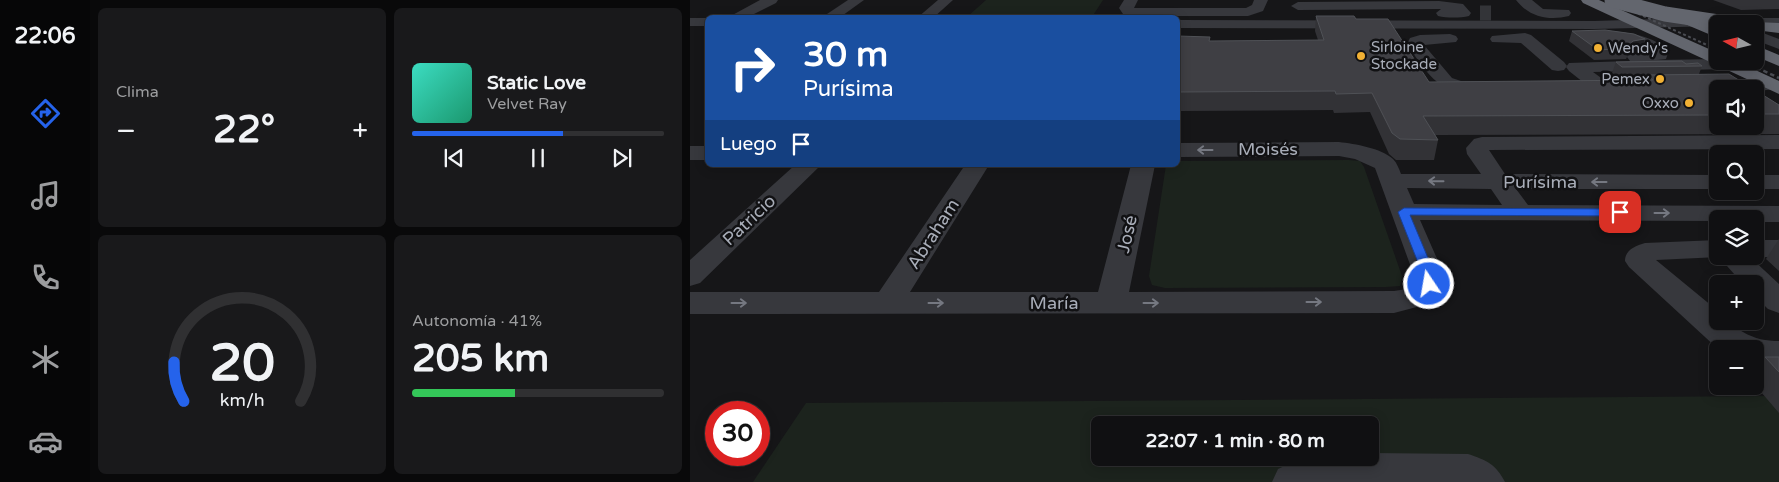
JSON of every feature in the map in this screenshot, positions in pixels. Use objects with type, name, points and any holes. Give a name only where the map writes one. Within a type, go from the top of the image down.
[{"type":"highway","points":[[1588,0],[1709,56]]},
{"type":"highway","points":[[1612,0],[1709,24]]},
{"type":"highway","points":[[1641,0],[1692,22],[1709,25]]},
{"type":"highway","points":[[1667,0],[1682,5],[1709,19]]},
{"type":"highway","points":[[1764,27],[1779,28]]},
{"type":"highway","points":[[1764,54],[1779,61]]},
{"type":"highway","points":[[1739,70],[1776,87]]},
{"type":"street","points":[[740,15],[770,0]]},
{"type":"street","points":[[833,15],[857,0]]},
{"type":"street","points":[[928,15],[946,0]]},
{"type":"street","points":[[1130,0],[1126,8],[1128,11],[1134,12],[1248,12],[1258,8],[1261,0]]},
{"type":"street","points":[[1523,0],[1540,14]]},
{"type":"street","points":[[1180,24],[1295,18],[1440,5],[1458,7],[1464,12],[1618,14]]},
{"type":"street","points":[[1682,5],[1731,15],[1779,21]]},
{"type":"street","points":[[1295,18],[1709,27]]},
{"type":"street","points":[[1764,23],[1779,21]]},
{"type":"street","points":[[690,22],[705,22]]},
{"type":"street","points":[[1644,26],[1692,22]]},
{"type":"street","points":[[1764,34],[1779,34]]},
{"type":"street","points":[[1525,38],[1538,59],[1566,66],[1709,62]]},
{"type":"street","points":[[1498,86],[1459,87],[1446,82],[1415,44],[1416,41],[1626,38],[1648,44],[1657,50],[1660,55],[1568,56],[1538,59]]},
{"type":"street","points":[[1764,38],[1779,44]]},
{"type":"street","points":[[1566,66],[1600,86]]},
{"type":"street","points":[[1574,86],[1648,86]]},
{"type":"street","points":[[1696,86],[1776,87]]},
{"type":"street","points":[[1520,212],[1478,154],[1477,148],[1482,144],[1779,142]]},
{"type":"street","name":"Moisés","points":[[1180,150],[1339,149],[1358,151],[1385,164],[1392,181]]},
{"type":"street","points":[[690,154],[705,153]]},
{"type":"street","name":"Patricio","points":[[690,276],[807,167]]},
{"type":"street","name":"Abraham","points":[[888,303],[976,167]]},
{"type":"street","name":"José","points":[[1111,303],[1143,167]]},
{"type":"street","points":[[1392,181],[1404,212]]},
{"type":"street","name":"Purísima","points":[[1392,181],[1709,182]]},
{"type":"street","points":[[1764,182],[1779,182]]},
{"type":"street","name":"Purísima","points":[[1404,212],[1779,214]]},
{"type":"street","name":"María","points":[[690,303],[1394,302],[1417,297],[1429,284],[1427,270],[1404,212]]},
{"type":"street","points":[[1709,249],[1645,252],[1639,257],[1639,262],[1730,340]]},
{"type":"street","points":[[1764,249],[1779,249]]},
{"type":"street","points":[[1741,265],[1779,302]]},
{"type":"street","points":[[1764,353],[1779,354]]},
{"type":"street","points":[[1293,482],[1300,478],[1468,472],[1484,482]]},
{"type":"shaded area","points":[[986,0],[1103,0],[1093,15],[969,15]]},
{"type":"shaded area","points":[[1180,161],[1360,161],[1364,167],[1402,276],[1400,286],[1165,288],[1152,285],[1149,276],[1166,167],[1180,167]]},
{"type":"shaded area","points":[[1779,396],[1779,482],[753,482],[764,466],[770,466],[770,457],[806,403]]},
{"type":"building","points":[[1316,16],[1354,16],[1356,19],[1388,19],[1429,82],[1653,80],[1646,75],[1729,74],[1739,80],[1709,80],[1709,115],[1423,116],[1438,140],[1400,139],[1392,133],[1372,93],[1336,94],[1335,91],[1180,92],[1180,36],[1210,37],[1209,41],[1324,40]]},
{"type":"building","points":[[1605,30],[1634,34],[1645,39],[1633,41],[1629,46],[1631,48],[1598,50],[1572,31]]},
{"type":"building","points":[[1682,61],[1686,64],[1698,63],[1702,66],[1622,67],[1616,62]]},
{"type":"building","points":[[1764,96],[1779,105],[1779,114],[1764,114]]},
{"type":"building","points":[[1765,357],[1779,357],[1779,372]]},
{"type":"tunnel","points":[[1480,13],[1491,13]]},
{"type":"railway","points":[[1608,0],[1709,46]]},
{"type":"railway","points":[[1762,70],[1779,78]]},
{"type":"place","name":"Wendy's","points":[[1598,48]]},
{"type":"place","name":"Sirloine Stockade","points":[[1361,56]]},
{"type":"place","name":"Pemex","points":[[1660,79]]},
{"type":"place","name":"Oxxo","points":[[1689,103]]},
{"type":"route","points":[[1429,284],[1427,270],[1404,212],[1620,212]]}]
